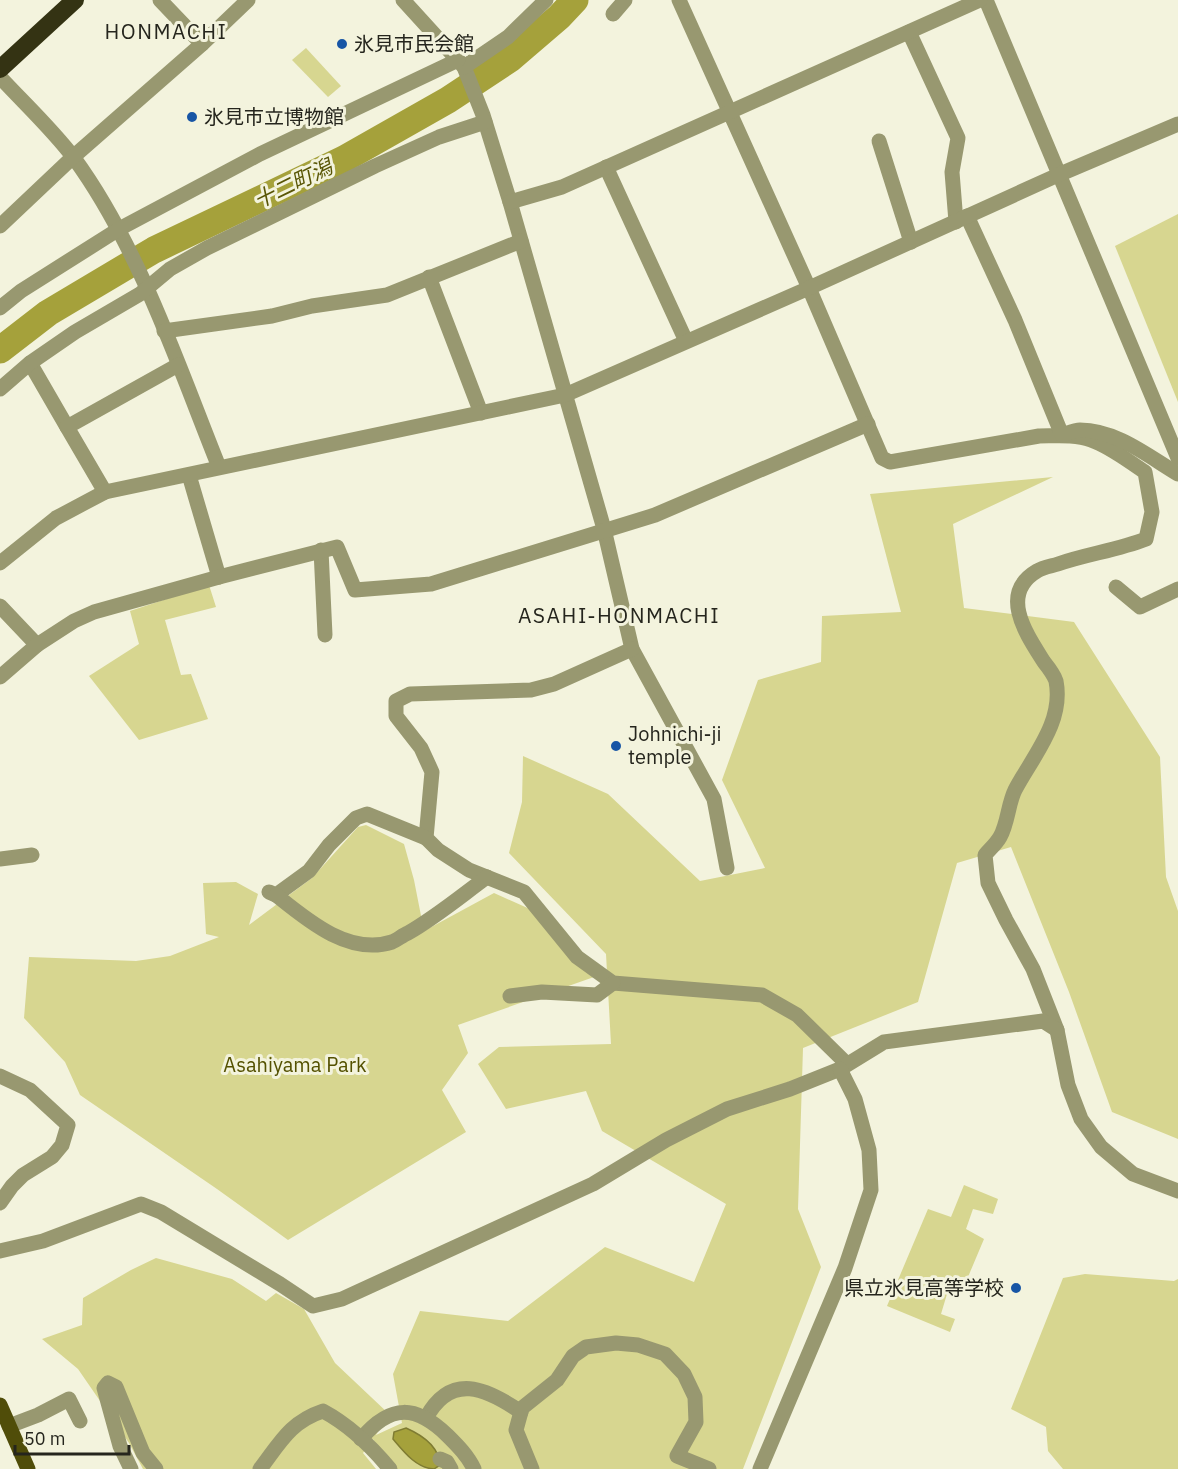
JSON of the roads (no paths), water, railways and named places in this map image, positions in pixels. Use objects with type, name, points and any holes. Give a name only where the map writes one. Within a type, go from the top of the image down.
[{"type":"highway","points":[[0,69],[75,0]]},
{"type":"main road","points":[[0,1405],[28,1469]]},
{"type":"street","points":[[160,0],[202,44]]},
{"type":"street","points":[[0,226],[73,157],[202,44],[248,0]]},
{"type":"street","points":[[403,0],[461,64],[484,118],[604,529],[632,649],[714,799],[727,868]]},
{"type":"street","points":[[0,308],[68,261],[122,235],[260,154],[461,64],[508,38],[546,0]]},
{"type":"street","points":[[613,14],[625,0]]},
{"type":"street","points":[[679,0],[809,288],[882,458],[890,462],[1039,436],[1062,435],[1090,439],[1117,453],[1145,472],[1152,512],[1146,539],[1127,547],[1085,555],[1037,571],[1022,585],[1017,598],[1019,617],[1026,634],[1056,680],[1056,705],[1050,728],[1038,753],[1014,792],[1000,837],[985,855],[988,883],[1033,969],[1057,1030],[1068,1085],[1081,1119],[1101,1147],[1133,1174],[1178,1191]]},
{"type":"street","points":[[510,202],[562,187],[980,0]]},
{"type":"street","points":[[986,0],[1177,452]]},
{"type":"street","points":[[909,32],[958,138],[952,172],[962,219],[1015,320],[1062,435]]},
{"type":"street","points":[[0,77],[73,157],[122,235],[219,467]]},
{"type":"street","points":[[0,389],[30,363],[179,264],[287,208],[484,118]]},
{"type":"street","points":[[0,563],[56,518],[105,492],[565,395],[1058,175],[1178,124]]},
{"type":"street","points":[[879,141],[911,242]]},
{"type":"street","points":[[606,167],[686,341]]},
{"type":"street","points":[[164,332],[272,316],[312,306],[387,295],[521,241]]},
{"type":"street","points":[[429,278],[481,413]]},
{"type":"street","points":[[30,363],[105,492]]},
{"type":"street","points":[[68,427],[178,365]]},
{"type":"street","points":[[0,677],[37,645],[74,621],[94,612],[337,547],[356,590],[431,584],[655,515],[868,424]]},
{"type":"street","points":[[1062,435],[1078,430],[1105,433],[1127,443],[1178,474]]},
{"type":"street","points":[[189,475],[219,577]]},
{"type":"street","points":[[321,550],[325,635]]},
{"type":"street","points":[[1116,587],[1140,607],[1178,590]]},
{"type":"street","points":[[0,606],[37,645]]},
{"type":"street","points":[[426,838],[432,772],[421,748],[396,716],[396,701],[410,694],[531,690],[554,684],[632,649]]},
{"type":"street","points":[[487,877],[416,928],[391,942],[370,945],[344,940],[308,920],[273,894],[309,871],[329,845],[356,818],[367,814],[426,838],[469,870],[487,877],[524,892],[577,957],[613,982],[762,995],[797,1014],[833,1048],[844,1067],[869,1150],[871,1190],[845,1268],[760,1469]]},
{"type":"street","points":[[0,859],[32,855]]},
{"type":"street","points":[[510,996],[542,993],[597,994],[613,982]]},
{"type":"street","points":[[0,1251],[43,1241],[141,1204],[161,1212],[313,1306],[342,1299],[547,1206],[593,1184],[666,1140],[727,1109],[790,1089],[844,1067],[884,1042],[1043,1021],[1057,1030]]},
{"type":"street","points":[[0,1076],[30,1090],[68,1125],[62,1145],[52,1157],[23,1175],[0,1203]]},
{"type":"street","points":[[532,1469],[516,1430],[522,1408],[558,1380],[573,1356],[586,1347],[616,1343],[638,1345],[665,1354],[684,1374],[695,1397],[696,1422],[677,1456],[709,1469]]},
{"type":"street","points":[[131,1469],[120,1446],[104,1388],[108,1383],[116,1387],[143,1453],[156,1469]]},
{"type":"street","points":[[426,1418],[436,1401],[462,1387],[500,1398],[521,1412]]},
{"type":"street","points":[[9,1426],[38,1415],[69,1399],[80,1420]]},
{"type":"street","points":[[260,1469],[293,1426],[308,1416],[322,1411],[337,1418],[379,1455],[390,1469]]},
{"type":"street","points":[[361,1439],[384,1418],[397,1413],[413,1413],[426,1418],[459,1446],[474,1469]]},
{"type":"waterway","name":"十二町潟","points":[[0,350],[48,313],[154,250],[344,159],[448,100],[510,59],[559,17],[575,0]]},
{"type":"place","name":"氷見市民会館","points":[[342,44]]},
{"type":"place","name":"氷見市立博物館","points":[[192,117]]},
{"type":"place","name":"Johnichi-ji temple","points":[[616,746]]},
{"type":"place","name":"県立氷見高等学校","points":[[1016,1288]]},
{"type":"district","name":"HONMACHI","points":[[166,32]]},
{"type":"district","name":"ASAHI-HONMACHI","points":[[619,616]]},
{"type":"park label","name":"Asahiyama Park","points":[[295,1065]]}]
